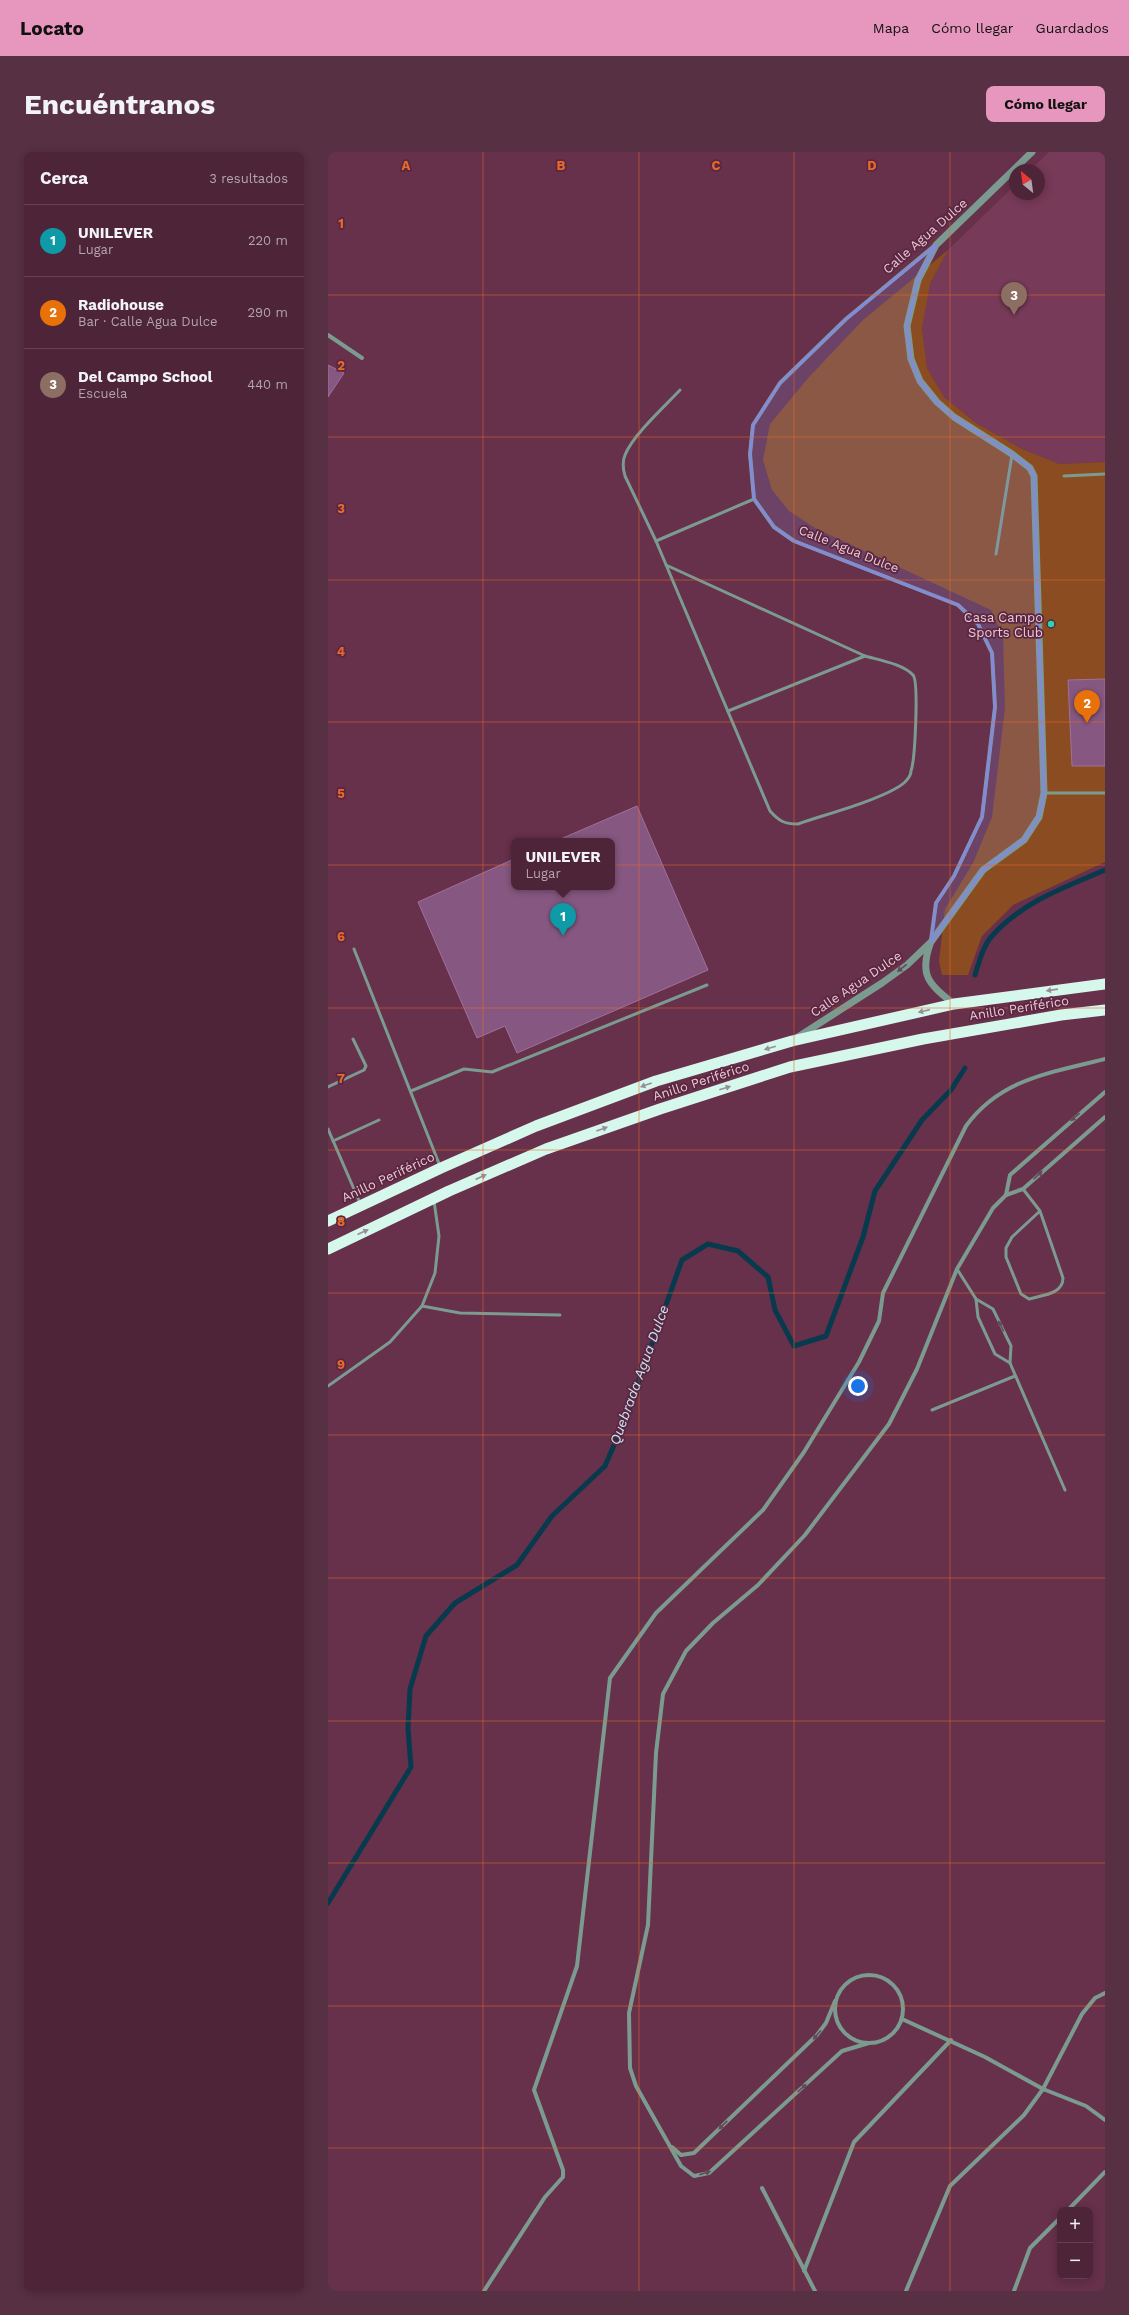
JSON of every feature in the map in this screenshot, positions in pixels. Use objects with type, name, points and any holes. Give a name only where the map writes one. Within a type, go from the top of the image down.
[{"type":"highway","name":"Anillo Periférico","points":[[328,1221],[441,1168],[536,1126],[656,1081],[792,1041],[954,1004],[1105,984]]},
{"type":"highway","name":"Anillo Periférico","points":[[328,1249],[434,1199],[546,1149],[660,1109],[790,1067],[923,1039],[1103,1011]]},
{"type":"street","name":"Calle Agua Dulce","points":[[954,1004],[936,990],[928,980],[925,970],[925,960],[931,942],[936,904],[954,876],[982,817],[996,707],[992,653],[978,624],[958,605],[794,541],[774,527],[754,500],[750,454],[753,426],[780,383],[846,319],[936,245],[1032,152]]},
{"type":"street","points":[[931,942],[983,870],[1024,840],[1038,817],[1044,793],[1034,476],[1030,468],[1012,454],[954,417],[937,402],[920,381],[911,358],[907,326],[918,280],[936,245]]},
{"type":"street","points":[[328,335],[362,358]]},
{"type":"street","name":"Calle Agua Dulce","points":[[792,1041],[882,983],[907,965],[931,942]]},
{"type":"street","points":[[484,2291],[545,2196],[563,2177],[563,2170],[534,2090],[577,1966],[610,1678],[656,1613],[763,1510],[804,1452],[859,1362],[879,1321],[883,1292],[966,1126],[978,1110],[1007,1088],[1022,1081],[1105,1059]]},
{"type":"street","points":[[1006,1194],[1010,1175],[1105,1092]]},
{"type":"street","points":[[668,2144],[681,2155],[694,2153],[817,2036],[826,2023],[840,1990],[847,1982],[867,1974],[878,1975],[892,1984],[902,1997],[903,2008],[902,2019],[891,2035],[882,2040],[842,2052],[709,2173],[694,2176],[681,2166],[668,2144],[636,2086],[630,2068],[629,2013],[648,1925],[656,1753],[662,1694],[686,1651],[713,1624],[758,1585],[805,1535],[889,1424],[917,1369],[957,1269],[993,1208],[1006,1194],[1023,1189],[1105,1117]]},
{"type":"street","points":[[906,2291],[950,2186],[1024,2115],[1043,2089],[1082,2014],[1095,1998],[1105,1993]]},
{"type":"street","points":[[835,2001],[834,2011],[837,2022],[843,2032],[852,2039],[868,2043]]},
{"type":"street","points":[[902,2019],[951,2040],[1043,2089],[1086,2106],[1105,2120]]},
{"type":"street","points":[[804,2271],[854,2142],[951,2040]]},
{"type":"street","points":[[1071,2207],[1105,2172]]},
{"type":"street","points":[[762,2188],[815,2291]]},
{"type":"street","points":[[1014,2291],[1030,2248],[1057,2221]]},
{"type":"lane","points":[[666,565],[865,656],[900,667],[913,675],[917,685],[911,772],[906,781],[881,795],[798,824],[787,824],[778,820],[770,811],[728,711],[666,565],[656,541],[625,476],[623,466],[624,456],[630,444],[680,390]]},
{"type":"lane","points":[[996,554],[1012,454]]},
{"type":"lane","points":[[1064,476],[1105,474]]},
{"type":"lane","points":[[656,541],[754,500]]},
{"type":"lane","points":[[728,711],[865,656]]},
{"type":"lane","points":[[1044,793],[1105,793]]},
{"type":"lane","points":[[354,949],[441,1168]]},
{"type":"lane","points":[[411,1091],[464,1069],[492,1072],[707,985]]},
{"type":"lane","points":[[328,1087],[364,1070],[366,1066],[353,1039]]},
{"type":"lane","points":[[333,1141],[379,1120]]},
{"type":"lane","points":[[328,1129],[361,1205]]},
{"type":"lane","points":[[1023,1189],[1040,1212],[1063,1278],[1063,1284],[1060,1289],[1029,1299],[1021,1294],[1006,1257],[1006,1248],[1012,1237],[1040,1212]]},
{"type":"lane","points":[[328,1386],[390,1342],[422,1306],[435,1273],[439,1236],[434,1199]]},
{"type":"lane","points":[[957,1269],[976,1299],[978,1317],[995,1354],[1010,1363]]},
{"type":"lane","points":[[976,1299],[993,1309],[1011,1346],[1010,1363],[1065,1490]]},
{"type":"lane","points":[[422,1306],[460,1313],[560,1315]]},
{"type":"lane","points":[[932,1410],[1015,1376]]},
{"type":"highlighted area","points":[[936,245],[918,280],[907,326],[911,359],[920,381],[937,402],[954,417],[1012,454],[1030,468],[1034,476],[1044,793],[1039,817],[1024,840],[983,870],[931,942],[936,903],[954,876],[982,817],[995,707],[992,653],[978,624],[958,605],[794,541],[774,527],[754,499],[750,454],[753,425],[780,383],[846,319]]},
{"type":"shaded area","points":[[1049,152],[1105,152],[1105,462],[1059,464],[1020,448],[976,423],[944,397],[927,368],[922,328],[925,302],[930,284],[948,250],[1009,191],[1009,200],[1045,200],[1045,164],[1036,164]]},
{"type":"shaded area","name":"Casa Campo Sports Club","points":[[948,250],[930,284],[922,328],[927,368],[944,397],[976,423],[1020,448],[1059,464],[1105,462],[1105,862],[1013,905],[982,936],[968,975],[942,975],[939,961],[945,909],[973,863],[992,817],[1005,708],[1003,637],[991,610],[815,528],[789,511],[772,490],[763,460],[770,424],[809,377],[863,320]]},
{"type":"building","points":[[328,365],[344,373],[328,397]]},
{"type":"building","points":[[1105,679],[1105,766],[1072,766],[1068,680]]},
{"type":"building","points":[[637,806],[708,970],[517,1053],[505,1026],[477,1038],[418,902],[511,860],[511,890],[615,890],[615,838],[563,838]]},
{"type":"waterway","name":"Quebrada Agua Dulce","points":[[975,975],[986,944],[1004,924],[1030,905],[1060,889],[1105,870]]},
{"type":"waterway","name":"Quebrada Agua Dulce","points":[[328,1903],[411,1767],[408,1729],[410,1689],[426,1636],[455,1603],[517,1565],[552,1516],[605,1466],[624,1422],[682,1260],[708,1244],[738,1251],[768,1277],[775,1310],[794,1346],[826,1336],[863,1237],[875,1191],[922,1120],[951,1090],[965,1068]]},
{"type":"place","name":"Del Campo School","points":[[1014,315]]},
{"type":"place","name":"Casa Campo Sports Club","points":[[1051,624]]},
{"type":"place","name":"Radiohouse","points":[[1087,723]]},
{"type":"place","name":"UNILEVER","points":[[563,936]]}]
